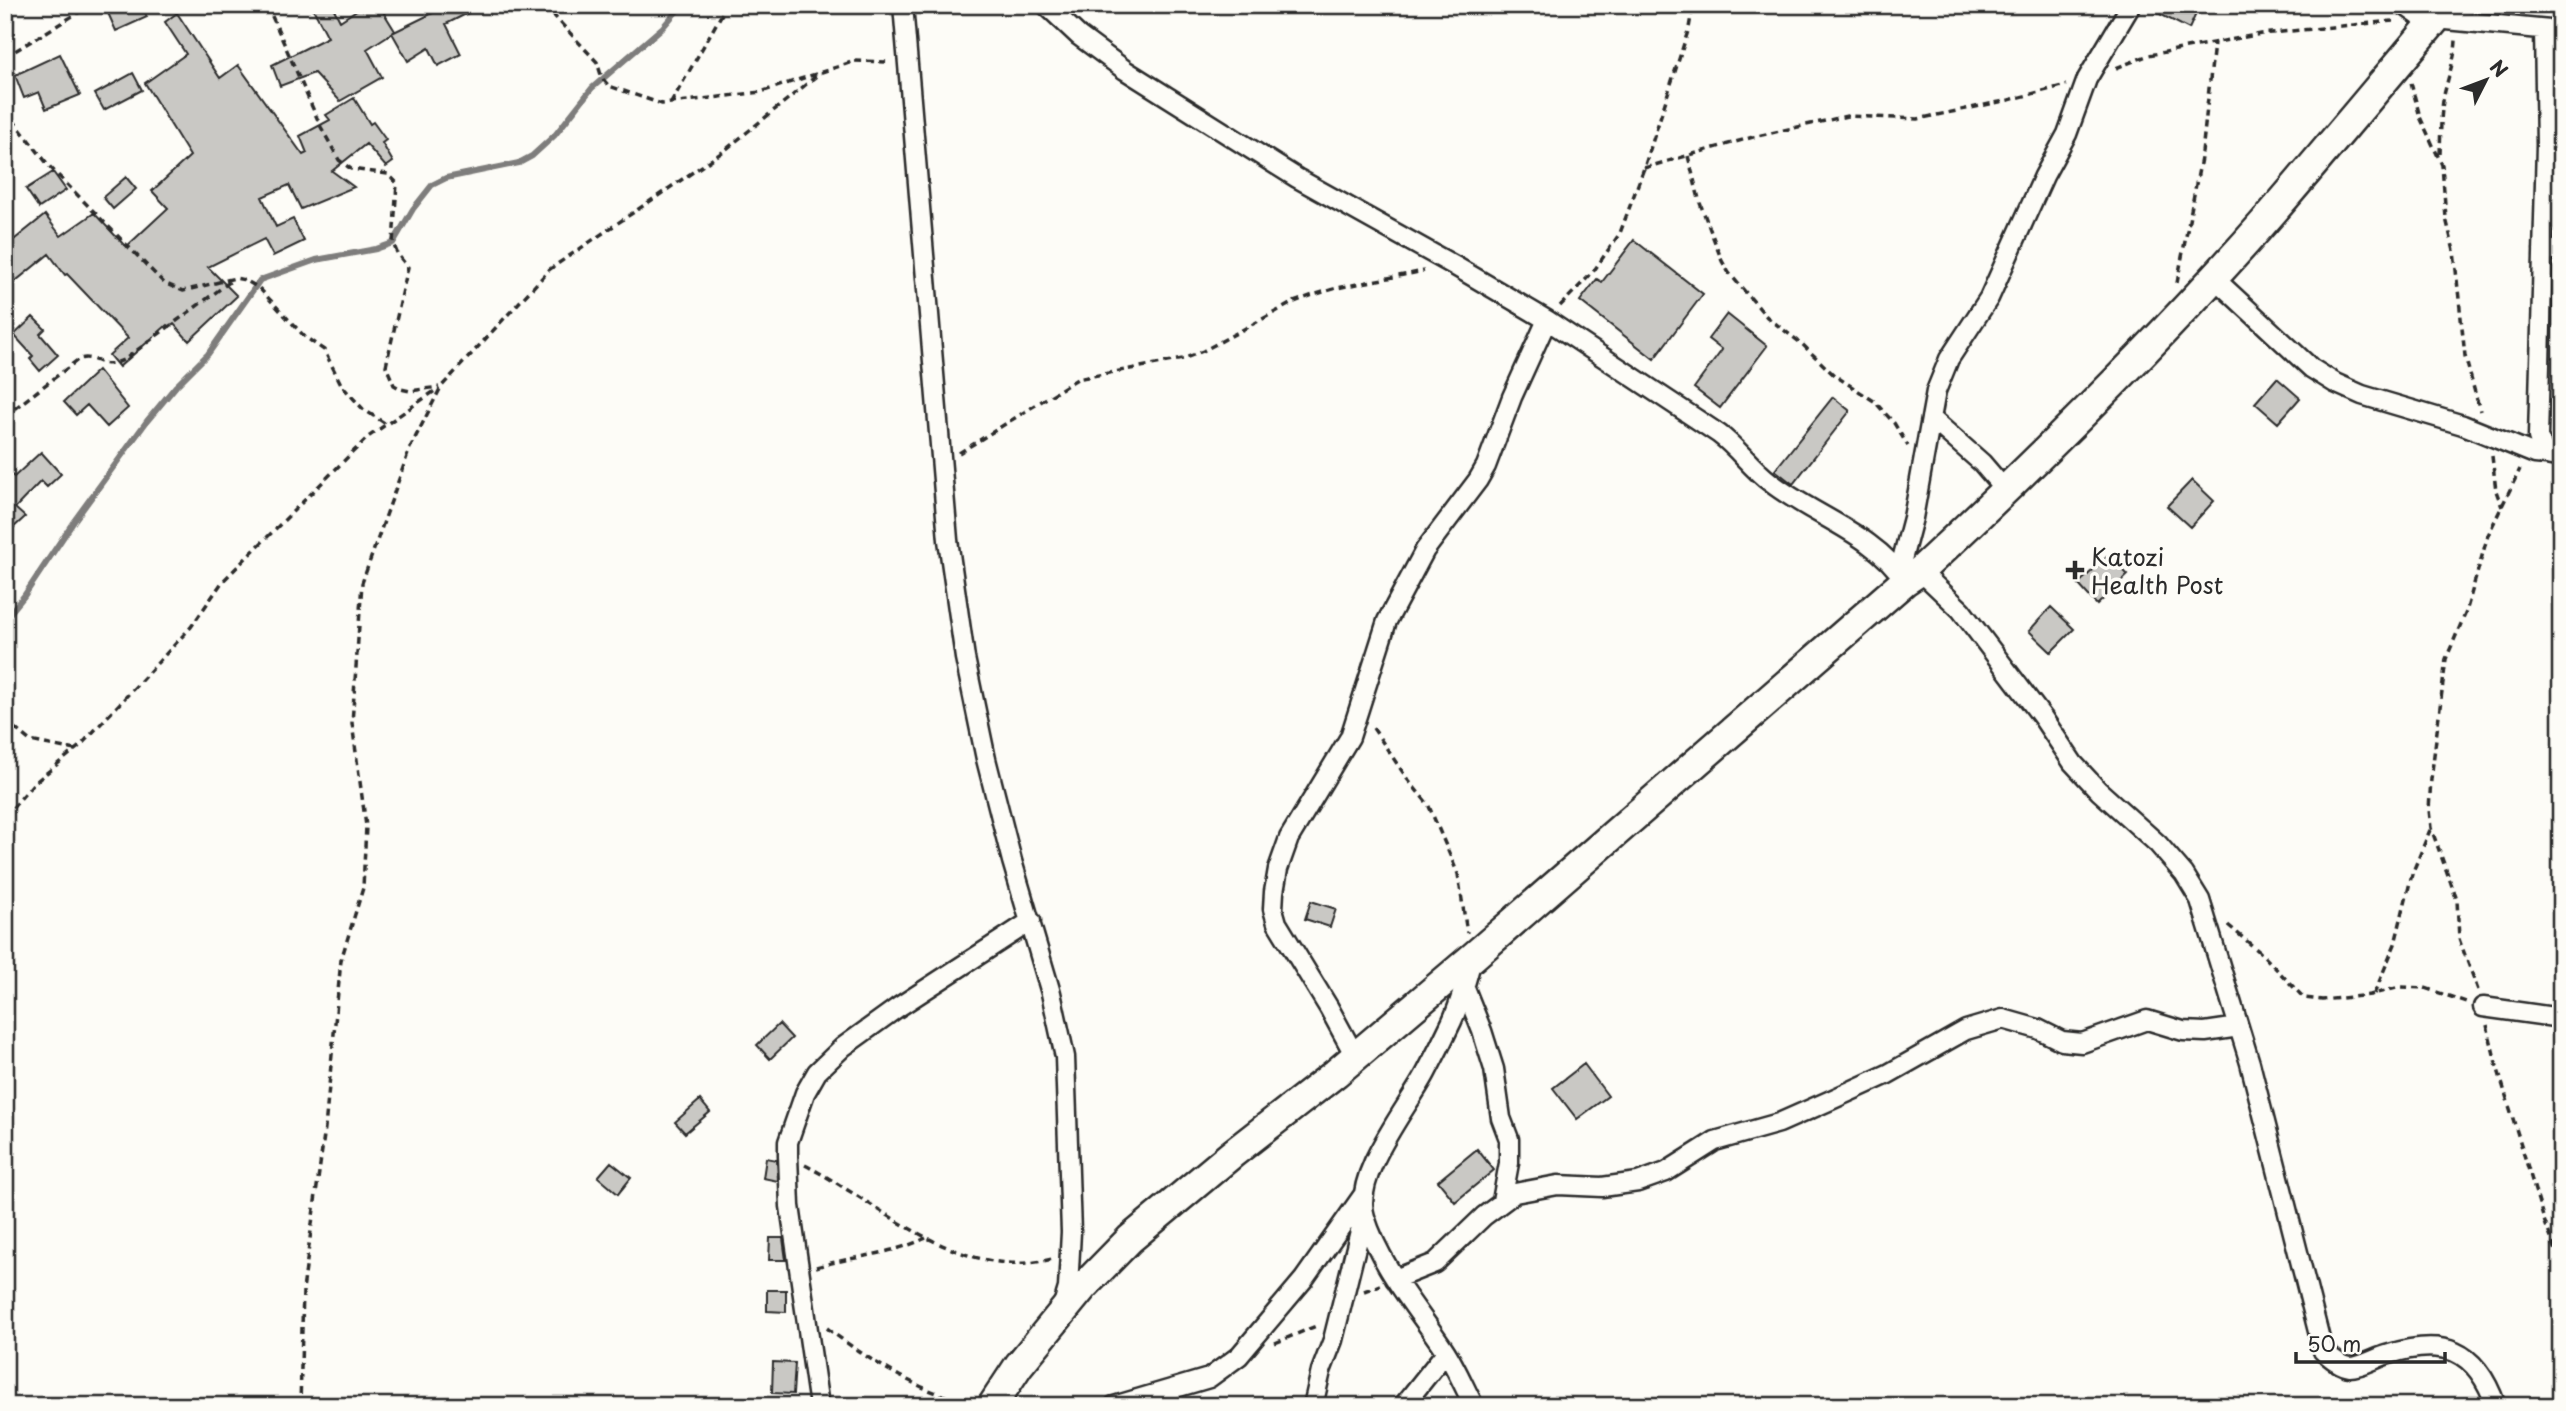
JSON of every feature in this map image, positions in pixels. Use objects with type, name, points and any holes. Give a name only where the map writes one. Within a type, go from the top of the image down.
[{"type":"main road","points":[[992,1406],[1019,1365],[1083,1287],[1130,1239],[1474,956],[2006,491],[2271,214],[2440,16]]},
{"type":"street","points":[[903,5],[948,540],[965,658],[986,759],[1051,993],[1065,1057],[1071,1253],[1068,1288],[1060,1318]]},
{"type":"street","points":[[1046,5],[1079,36],[1136,77],[1297,178],[1455,265],[1547,320],[1719,434],[1769,482],[1865,542],[1970,621],[2043,718],[2073,763],[2099,791],[2158,844],[2184,874],[2200,900],[2239,1027],[2323,1351],[2333,1360],[2350,1367],[2391,1353],[2429,1347],[2448,1348],[2464,1355],[2488,1383],[2496,1406]]},
{"type":"street","points":[[1908,574],[1913,518],[1936,390],[1949,359],[1989,298],[2044,176],[2067,134],[2087,79],[2131,5]]},
{"type":"street","points":[[2404,5],[2440,16],[2552,31],[2546,145],[2552,250],[2538,437],[2554,456]]},
{"type":"street","points":[[2213,277],[2311,368],[2335,383],[2362,395],[2485,433],[2528,451],[2554,456]]},
{"type":"street","points":[[1355,1055],[1277,923],[1273,909],[1273,892],[1278,869],[1289,838],[1350,737],[1387,621],[1425,550],[1482,473],[1512,397],[1547,320]]},
{"type":"street","points":[[1931,418],[1982,463],[2006,491]]},
{"type":"street","points":[[819,1406],[790,1206],[788,1142],[805,1093],[817,1072],[835,1055],[897,1008],[1031,921]]},
{"type":"street","points":[[1313,1406],[1364,1214],[1364,1195],[1370,1174],[1385,1142],[1426,1074],[1454,1017],[1474,956]]},
{"type":"street","points":[[1464,986],[1490,1056],[1501,1118],[1509,1139],[1509,1163],[1502,1200]]},
{"type":"street","points":[[2483,1007],[2561,1018]]},
{"type":"street","points":[[1395,1279],[1436,1263],[1502,1200],[1516,1193],[1558,1185],[1602,1187],[1638,1182],[1666,1172],[1715,1141],[1779,1123],[1888,1074],[1966,1030],[2003,1019],[2038,1029],[2062,1041],[2082,1043],[2147,1020],[2183,1031],[2205,1032],[2239,1027]]},
{"type":"street","points":[[1124,1405],[1209,1378],[1249,1347],[1304,1279],[1364,1195]]},
{"type":"street","points":[[1364,1214],[1395,1279],[1446,1352],[1474,1406]]},
{"type":"street","points":[[1403,1406],[1446,1352]]},
{"type":"path","points":[[5,57],[91,5]]},
{"type":"path","points":[[267,5],[321,127],[339,160],[351,169],[388,174],[397,183],[393,243],[398,255],[408,267],[386,366],[394,385],[401,389],[410,391],[441,387]]},
{"type":"path","points":[[544,5],[597,62],[602,78],[609,86],[656,103],[755,93],[855,61],[908,62]]},
{"type":"path","points":[[670,103],[727,5]]},
{"type":"path","points":[[1547,320],[1593,272],[1620,233],[1689,28],[1693,5]]},
{"type":"path","points":[[1644,167],[1753,137],[1847,116],[1917,119],[2009,100],[2087,79],[2149,55],[2314,27],[2440,16],[2456,50],[2445,88],[2440,157],[2446,218],[2454,251],[2465,356],[2502,507]]},
{"type":"path","points":[[2171,321],[2183,241],[2202,153],[2214,43]]},
{"type":"path","points":[[2399,63],[2414,90],[2423,124],[2440,157]]},
{"type":"path","points":[[5,817],[33,784],[76,751],[197,620],[218,587],[368,437],[441,387],[550,269],[724,151],[820,73]]},
{"type":"path","points":[[5,110],[50,167],[164,283],[183,291],[235,278],[245,280],[264,292],[305,337],[323,349],[342,386],[363,409],[386,424]]},
{"type":"path","points":[[1688,156],[1700,203],[1718,254],[1729,273],[1767,317],[1802,344],[1834,375],[1874,401],[1894,422],[1922,469]]},
{"type":"path","points":[[942,464],[1077,379],[1183,359],[1294,302],[1313,295],[1455,265]]},
{"type":"path","points":[[5,416],[79,359],[85,357],[106,365],[114,365],[125,359],[235,278]]},
{"type":"path","points":[[300,1406],[303,1290],[326,1128],[341,960],[363,888],[366,826],[352,723],[362,583],[410,448],[441,387]]},
{"type":"path","points":[[2528,451],[2488,535],[2466,612],[2446,659],[2429,810],[2431,828],[2457,900],[2459,939],[2483,1007],[2496,1063],[2544,1220],[2561,1264]]},
{"type":"path","points":[[1359,710],[1428,804],[1458,874],[1464,918],[1474,956]]},
{"type":"path","points":[[5,720],[30,741],[76,751]]},
{"type":"path","points":[[2374,994],[2395,944],[2412,874],[2431,828]]},
{"type":"path","points":[[2200,900],[2261,953],[2304,999],[2322,1000],[2374,994],[2400,987],[2425,988],[2483,1007]]},
{"type":"path","points":[[788,1156],[837,1182],[926,1238],[985,1261],[1032,1264],[1071,1253]]},
{"type":"path","points":[[800,1272],[840,1260],[892,1252],[926,1238]]},
{"type":"path","points":[[1249,1347],[1273,1344],[1310,1330],[1365,1290],[1395,1279]]},
{"type":"path","points":[[807,1313],[848,1345],[902,1378],[939,1396],[975,1406]]},
{"type":"building","points":[[126,5],[142,5],[147,17],[116,31],[108,13]]},
{"type":"building","points":[[311,5],[332,5],[340,21],[364,5],[379,5],[395,31],[367,49],[382,77],[340,101],[314,73],[280,86],[272,65],[328,37]]},
{"type":"building","points":[[449,5],[484,5],[446,24],[461,54],[438,66],[429,48],[408,61],[392,33]]},
{"type":"building","points":[[2142,5],[2200,5],[2189,29]]},
{"type":"building","points":[[177,13],[220,78],[238,65],[303,155],[307,153],[300,136],[330,120],[326,115],[354,98],[370,124],[373,122],[386,140],[382,143],[393,162],[386,167],[366,144],[332,171],[354,187],[301,209],[289,185],[262,197],[276,227],[293,219],[304,241],[273,256],[264,239],[208,267],[237,296],[189,341],[174,324],[170,327],[167,325],[119,367],[109,355],[128,338],[67,274],[65,275],[49,254],[12,284],[5,276],[5,247],[45,215],[61,236],[94,213],[126,247],[168,208],[152,191],[190,156],[145,83],[186,54],[165,22]]},
{"type":"building","points":[[60,54],[80,95],[46,109],[39,92],[24,98],[15,75]]},
{"type":"building","points":[[133,73],[142,90],[104,110],[95,94]]},
{"type":"building","points":[[53,172],[66,190],[39,208],[26,189]]},
{"type":"building","points":[[126,177],[136,189],[113,209],[103,197]]},
{"type":"building","points":[[1634,240],[1703,294],[1654,359],[1580,301],[1597,279],[1602,282]]},
{"type":"building","points":[[1727,314],[1767,346],[1720,408],[1694,388],[1722,350],[1708,339]]},
{"type":"building","points":[[33,317],[45,329],[40,334],[58,355],[40,371],[30,359],[33,356],[14,335]]},
{"type":"building","points":[[98,370],[128,408],[107,427],[87,405],[76,415],[64,402]]},
{"type":"building","points":[[2277,378],[2300,398],[2278,423],[2255,403]]},
{"type":"building","points":[[1833,397],[1850,411],[1793,484],[1775,470]]},
{"type":"building","points":[[41,452],[61,474],[47,487],[41,481],[15,508],[25,517],[13,528],[5,520],[5,469],[14,477]]},
{"type":"building","points":[[2192,480],[2214,501],[2190,527],[2167,506]]},
{"type":"building","points":[[2109,555],[2128,575],[2097,605],[2078,584]]},
{"type":"building","points":[[2051,607],[2074,629],[2051,652],[2029,631]]},
{"type":"building","points":[[1311,901],[1336,909],[1330,927],[1305,919]]},
{"type":"building","points":[[779,1024],[792,1038],[770,1059],[757,1045]]},
{"type":"building","points":[[1584,1064],[1608,1096],[1577,1119],[1553,1088]]},
{"type":"building","points":[[700,1100],[710,1112],[685,1133],[675,1122]]},
{"type":"building","points":[[1477,1149],[1494,1170],[1455,1202],[1438,1181]]},
{"type":"building","points":[[766,1158],[777,1160],[778,1181],[763,1178]]},
{"type":"building","points":[[611,1162],[631,1178],[618,1194],[598,1177]]},
{"type":"building","points":[[770,1238],[783,1238],[786,1260],[769,1260]]},
{"type":"building","points":[[767,1290],[786,1290],[786,1312],[767,1311]]},
{"type":"building","points":[[773,1362],[795,1363],[793,1394],[772,1393]]},
{"type":"waterway","points":[[5,619],[147,421],[176,386],[208,354],[260,280],[316,260],[376,249],[393,243],[413,209],[432,185],[446,178],[519,163],[532,156],[555,135],[592,88],[663,27],[682,5]]},
{"type":"place","name":"Katozi Health Post","points":[[2075,570]]}]
